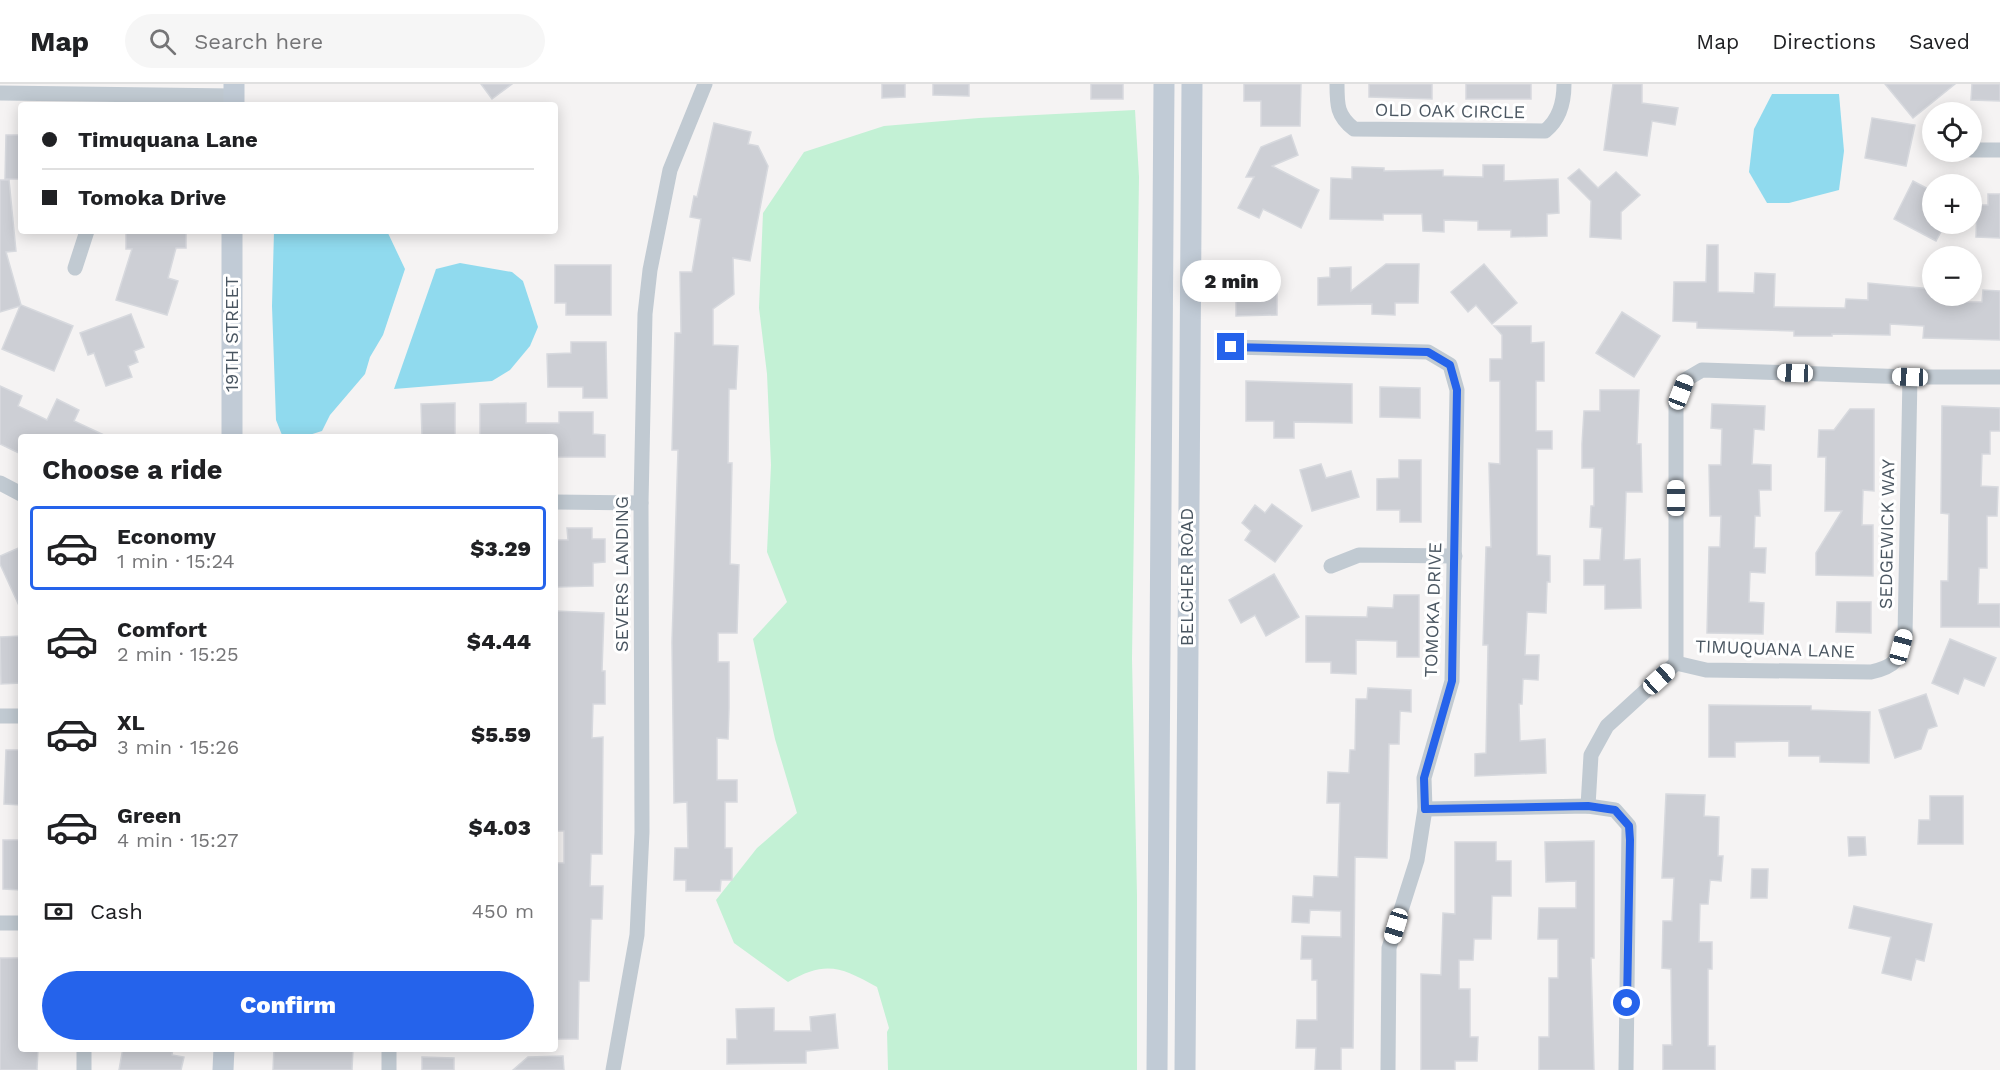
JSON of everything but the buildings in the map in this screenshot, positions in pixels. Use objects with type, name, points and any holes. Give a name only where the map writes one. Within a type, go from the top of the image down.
[{"type":"main road","name":"BELCHER ROAD","points":[[1157,1070],[1164,84]]},
{"type":"main road","name":"BELCHER ROAD","points":[[1185,1070],[1192,84]]},
{"type":"main road","name":"19TH STREET","points":[[232,234],[232,434]]},
{"type":"main road","points":[[224,1052],[224,1070]]},
{"type":"street","name":"SEVERS LANDING","points":[[613,1070],[637,935],[642,832],[641,503],[645,314],[650,270],[670,170],[705,84]]},
{"type":"street","name":"OLD OAK CIRCLE","points":[[1337,84],[1337,109],[1344,121],[1354,129],[1545,131],[1557,118],[1564,97],[1564,84]]},
{"type":"street","points":[[0,93],[234,95]]},
{"type":"street","points":[[1982,150],[2000,150]]},
{"type":"street","points":[[75,268],[86,234]]},
{"type":"street","name":"TOMOKA DRIVE","points":[[1231,347],[1428,352],[1450,365],[1457,390],[1452,681],[1424,778],[1425,809],[1417,860],[1389,948],[1388,1070]]},
{"type":"street","points":[[1676,663],[1676,404],[1685,380],[1702,370],[1910,377],[2000,377]]},
{"type":"street","name":"SEDGEWICK WAY","points":[[1871,672],[1885,669],[1898,660],[1905,635],[1910,377]]},
{"type":"street","points":[[0,483],[18,492]]},
{"type":"street","points":[[558,502],[641,503]]},
{"type":"street","points":[[1331,566],[1359,555],[1455,556]]},
{"type":"street","name":"TIMUQUANA LANE","points":[[1588,806],[1591,755],[1607,726],[1676,663],[1706,670],[1871,672]]},
{"type":"street","points":[[0,716],[18,717]]},
{"type":"street","points":[[1425,809],[1588,806],[1615,810],[1629,826],[1626,1070]]},
{"type":"street","points":[[0,923],[18,923]]},
{"type":"street","points":[[84,1052],[84,1070]]},
{"type":"street","points":[[389,1052],[389,1070]]},
{"type":"green space","points":[[1135,110],[1139,177],[1132,659],[1137,895],[1137,1070],[888,1070],[887,1032],[889,1028],[877,987],[853,975],[833,969],[813,971],[788,982],[734,943],[716,900],[757,848],[797,813],[775,739],[753,639],[787,602],[767,552],[771,465],[767,374],[759,308],[763,213],[804,152],[884,126],[979,118]]},
{"type":"water","points":[[1772,94],[1839,94],[1844,151],[1839,190],[1789,203],[1767,203],[1749,172],[1754,129]]},
{"type":"water","points":[[274,234],[388,234],[405,269],[383,335],[370,357],[365,374],[330,415],[322,431],[312,434],[282,434],[276,420],[272,306]]},
{"type":"water","points":[[460,263],[512,272],[523,281],[538,327],[530,346],[510,370],[492,381],[394,389],[436,269]]},
{"type":"route","points":[[1231,347],[1428,352],[1450,365],[1457,390],[1452,681],[1424,778],[1425,809],[1588,806],[1615,810],[1629,826],[1630,840],[1627,1003]]}]
